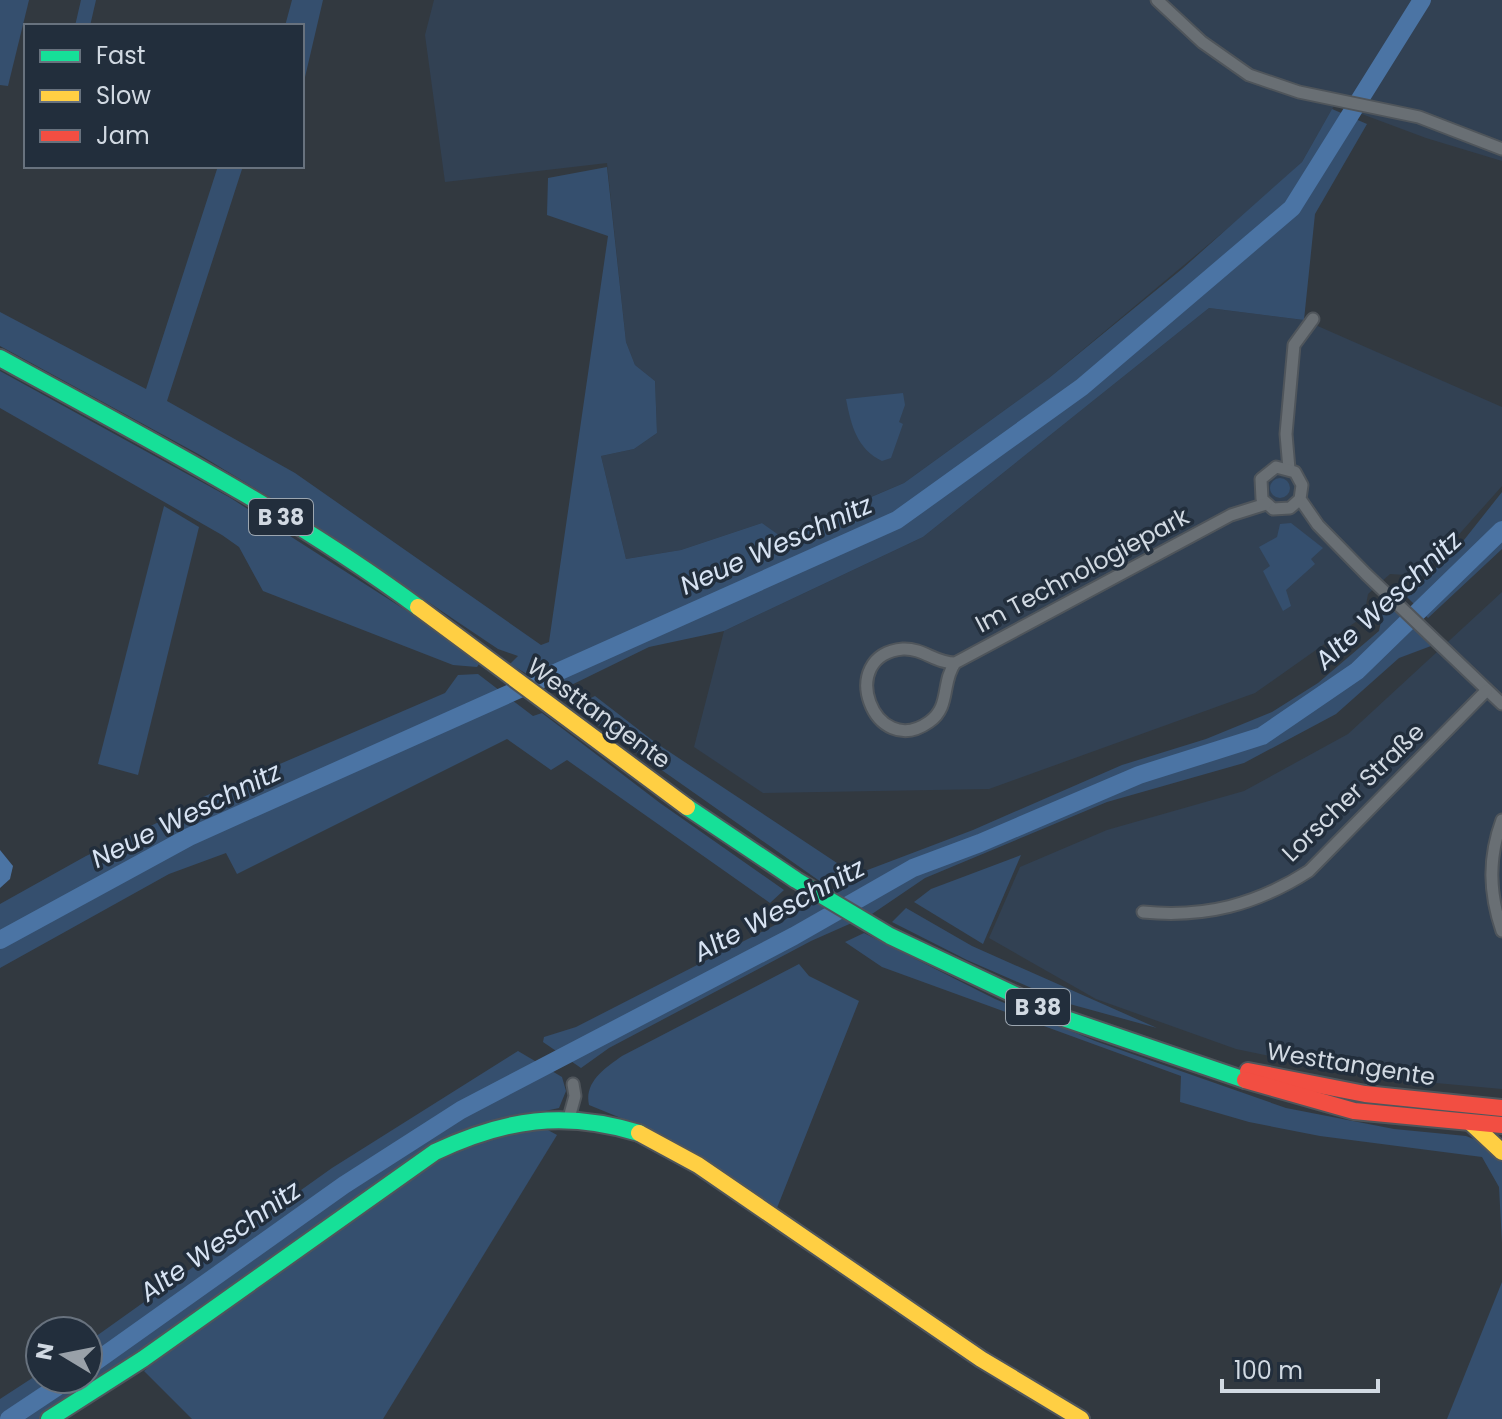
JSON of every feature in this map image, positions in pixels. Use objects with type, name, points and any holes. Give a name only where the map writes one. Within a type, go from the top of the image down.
[{"type":"main road","name":"Westtangente","points":[[0,358],[235,488],[373,574],[562,717],[796,880],[890,936],[1066,1019],[1332,1108],[1502,1125]]},
{"type":"main road","name":"Westtangente","points":[[1194,1061],[1365,1094],[1500,1106]]},
{"type":"main road","points":[[49,1419],[143,1359],[267,1268],[435,1152],[471,1135],[508,1124],[569,1118],[645,1135],[698,1165],[981,1359],[1081,1419]]},
{"type":"main road","points":[[1471,1123],[1502,1152]]},
{"type":"street","points":[[1157,0],[1214,53],[1249,75],[1299,92],[1419,117],[1502,149]]},
{"type":"street","points":[[1289,469],[1286,434],[1294,345],[1313,319]]},
{"type":"street","points":[[1276,467],[1286,434]]},
{"type":"street","points":[[1300,499],[1290,508],[1282,510],[1266,504],[1259,493],[1264,474],[1276,467],[1289,469],[1300,478],[1300,499],[1318,525],[1502,704]]},
{"type":"street","name":"Im Technologiepark","points":[[955,663],[1231,515],[1259,493]]},
{"type":"street","name":"Im Technologiepark","points":[[1231,515],[1266,504]]},
{"type":"street","points":[[1290,508],[1318,525]]},
{"type":"street","points":[[911,649],[940,663],[955,663],[946,676],[944,704],[929,723],[914,729],[897,729],[882,722],[872,709],[866,694],[868,677],[884,655],[911,649]]},
{"type":"street","name":"Lorscher Straße","points":[[1143,912],[1218,912],[1279,890],[1309,871],[1486,691]]},
{"type":"street","points":[[1502,820],[1493,854],[1491,878],[1502,931]]},
{"type":"street","points":[[569,1118],[575,1096],[573,1084]]},
{"type":"shaded area","points":[[0,0],[29,0],[8,86],[0,85]]},
{"type":"shaded area","points":[[81,0],[96,0],[90,24],[75,24]]},
{"type":"shaded area","points":[[292,0],[323,0],[304,81],[304,24],[286,24]]},
{"type":"shaded area","points":[[434,0],[1502,0],[1502,161],[1426,138],[1335,104],[1302,162],[1258,203],[1049,378],[904,483],[779,536],[762,523],[681,550],[626,559],[601,456],[634,449],[657,433],[655,381],[635,365],[626,342],[607,163],[445,182],[425,35]]},
{"type":"shaded area","points":[[1332,109],[1367,124],[1315,214],[1304,320],[1209,308],[923,537],[724,631],[649,647],[557,692],[510,664],[518,656],[498,649],[294,512],[200,455],[0,346],[0,312],[146,389],[217,168],[242,168],[167,401],[295,473],[541,645],[549,642],[608,236],[547,215],[548,178],[607,167],[626,342],[635,365],[655,381],[657,433],[634,449],[601,456],[626,559],[681,550],[762,523],[780,536],[904,483],[1049,378],[1182,269],[1302,162]]},
{"type":"shaded area","points":[[1209,308],[1304,320],[1502,407],[1502,486],[1422,576],[1390,574],[1368,594],[1364,616],[1255,693],[989,789],[763,793],[694,747],[724,631],[923,537]]},
{"type":"shaded area","points":[[0,371],[229,497],[457,643],[479,664],[477,667],[453,665],[263,591],[239,547],[222,535],[0,408]]},
{"type":"shaded area","points":[[903,393],[905,405],[899,422],[903,424],[891,458],[882,461],[861,443],[853,427],[846,399]]},
{"type":"shaded area","points":[[1276,478],[1284,478],[1290,488],[1284,498],[1276,498],[1270,492],[1270,484]]},
{"type":"shaded area","points":[[1502,492],[1502,549],[1428,618],[1407,597],[1464,540]]},
{"type":"shaded area","points":[[164,506],[199,527],[138,775],[98,764]]},
{"type":"shaded area","points":[[1291,523],[1323,548],[1311,559],[1315,564],[1286,590],[1291,606],[1283,611],[1263,571],[1270,566],[1259,547],[1277,537],[1280,524]]},
{"type":"shaded area","points":[[1502,592],[1502,1089],[1370,1077],[1236,1049],[1096,999],[989,938],[1020,867],[1107,830],[1244,791],[1348,734]]},
{"type":"shaded area","points":[[1386,597],[1431,646],[1399,658],[1336,714],[1244,763],[1107,802],[925,878],[872,914],[811,941],[609,1048],[581,1068],[543,1042],[544,1037],[576,1027],[783,921],[857,874],[973,830],[1122,765],[1206,739],[1272,712],[1318,683],[1379,631]]},
{"type":"shaded area","points":[[478,674],[533,716],[542,713],[660,803],[784,890],[770,903],[567,760],[551,770],[507,739],[237,874],[226,853],[169,874],[0,968],[0,904],[86,856],[191,807],[203,797],[445,693],[458,675]]},
{"type":"shaded area","points":[[595,696],[656,743],[837,863],[837,874],[821,882],[572,707]]},
{"type":"shaded area","points":[[0,850],[13,866],[10,879],[0,888]]},
{"type":"shaded area","points":[[1021,855],[983,944],[914,902],[931,889]]},
{"type":"shaded area","points":[[906,908],[972,946],[1157,1028],[1066,1003],[967,960],[892,922]]},
{"type":"shaded area","points":[[864,933],[995,999],[1095,1041],[1286,1108],[1394,1129],[1466,1136],[1484,1143],[1502,1158],[1502,1243],[1499,1187],[1482,1157],[1320,1136],[1249,1122],[1180,1102],[1181,1076],[882,967],[845,942]]},
{"type":"shaded area","points":[[799,964],[809,976],[859,1001],[775,1213],[665,1136],[589,1105],[588,1097],[593,1083],[622,1056]]},
{"type":"shaded area","points":[[518,1051],[562,1077],[566,1091],[559,1108],[497,1121],[452,1137],[104,1379],[104,1331],[332,1168]]},
{"type":"shaded area","points":[[546,1129],[557,1135],[383,1419],[192,1419],[144,1371],[199,1325],[432,1161],[486,1138]]},
{"type":"shaded area","points":[[1502,1282],[1502,1419],[1447,1419]]},
{"type":"shaded area","points":[[24,1383],[24,1395],[79,1395],[42,1419],[0,1419],[0,1399]]},
{"type":"waterway","name":"Neue Weschnitz","points":[[0,940],[189,837],[897,520],[1082,387],[1292,208],[1422,0]]},
{"type":"waterway","name":"Alte Weschnitz","points":[[104,1356],[344,1185],[461,1110],[794,936],[913,868],[1139,775],[1262,736],[1357,671],[1502,530]]},
{"type":"waterway","name":"Alte Weschnitz","points":[[9,1419],[45,1395]]},
{"type":"traffic: fast","points":[[0,358],[266,507],[418,607]]},
{"type":"traffic: fast","points":[[687,807],[796,880],[890,936],[1066,1019],[1245,1080]]},
{"type":"traffic: fast","points":[[49,1419],[143,1359],[435,1152],[486,1132],[535,1122],[585,1122],[639,1133]]},
{"type":"traffic: slow","points":[[418,607],[687,807]]},
{"type":"traffic: slow","points":[[1471,1123],[1502,1152]]},
{"type":"traffic: slow","points":[[639,1133],[698,1165],[981,1359],[1081,1419]]},
{"type":"traffic: jam","points":[[1248,1071],[1365,1094],[1502,1108]]},
{"type":"traffic: jam","points":[[1245,1080],[1354,1111],[1502,1125]]}]
